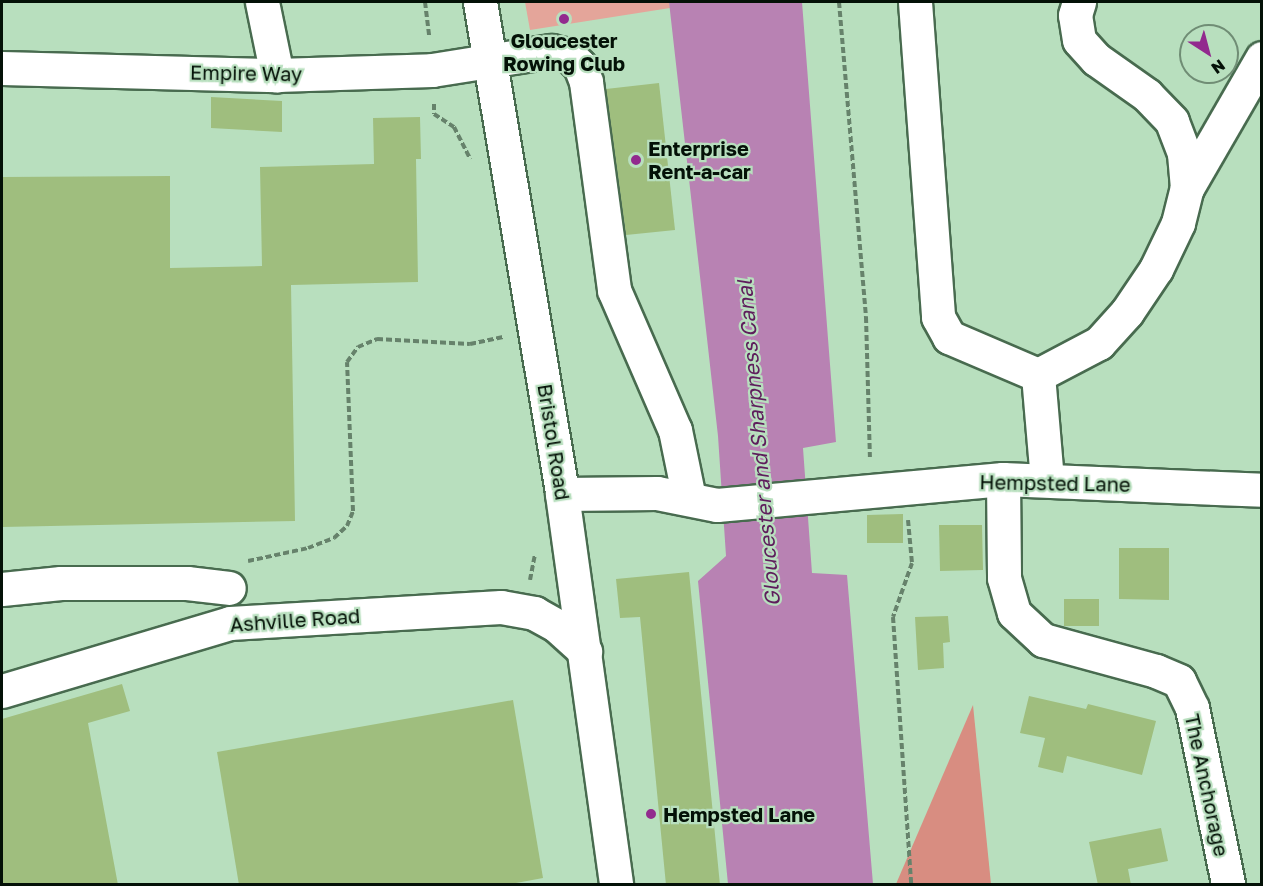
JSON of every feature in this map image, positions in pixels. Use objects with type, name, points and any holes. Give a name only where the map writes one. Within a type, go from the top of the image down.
[{"type":"street","points":[[262,2],[277,75]]},
{"type":"street","name":"Bristol Road","points":[[480,2],[537,331],[585,651],[616,885]]},
{"type":"street","points":[[915,2],[938,317],[949,337],[1038,375]]},
{"type":"street","points":[[1079,2],[1075,15],[1079,40],[1096,59],[1147,95],[1172,121],[1184,153],[1187,188]]},
{"type":"street","name":"Empire Way","points":[[2,68],[277,75],[432,70],[490,63],[552,51],[569,55],[580,66],[586,82],[614,290],[675,430],[710,503]]},
{"type":"street","points":[[1038,375],[1099,343],[1127,312],[1156,269],[1178,223],[1187,188],[1262,58]]},
{"type":"street","points":[[1038,375],[1047,480]]},
{"type":"street","name":"Hempsted Lane","points":[[562,494],[657,493],[710,503],[851,493],[906,495],[1003,478],[1262,490]]},
{"type":"street","name":"The Anchorage","points":[[1003,478],[1004,578],[1014,613],[1043,640],[1156,671],[1179,681],[1192,708],[1228,885]]},
{"type":"street","points":[[2,589],[61,583],[187,583],[229,588]]},
{"type":"street","name":"Ashville Road","points":[[2,691],[230,623],[501,607],[534,613],[557,626],[585,651]]},
{"type":"path","points":[[839,2],[866,317],[867,456],[885,461],[897,471],[906,495],[912,563],[893,617],[911,885]]},
{"type":"path","points":[[229,588],[231,574],[243,562],[308,548],[334,538],[347,525],[353,511],[347,362],[358,347],[376,339],[470,344],[537,331]]},
{"type":"shaded area","name":"Gloucester Rowing Club","points":[[525,2],[669,2],[670,8],[530,30]]},
{"type":"shaded area","points":[[973,705],[991,884],[896,884]]},
{"type":"water","name":"Gloucester and Sharpness Canal","points":[[669,2],[802,2],[836,442],[803,448],[812,573],[847,575],[873,884],[728,884],[698,581],[726,556],[718,436]]},
{"type":"building","name":"Enterprise Rent-a-car","points":[[659,83],[675,230],[626,235],[606,89]]},
{"type":"building","points":[[211,97],[282,101],[282,132],[211,128]]},
{"type":"building","points":[[420,117],[421,159],[416,159],[418,282],[291,285],[295,521],[2,527],[2,177],[170,176],[170,268],[262,266],[260,167],[374,164],[373,118]]},
{"type":"building","points":[[903,514],[903,543],[867,543],[867,515]]},
{"type":"building","points":[[939,525],[982,525],[983,570],[940,571]]},
{"type":"building","points":[[1119,548],[1169,548],[1169,600],[1119,599]]},
{"type":"building","points":[[689,572],[720,885],[666,885],[640,617],[620,618],[616,579]]},
{"type":"building","points":[[1064,599],[1099,599],[1099,626],[1064,626]]},
{"type":"building","points":[[948,616],[950,642],[943,643],[944,668],[918,670],[915,617]]},
{"type":"building","points":[[122,684],[130,711],[88,723],[118,885],[2,885],[2,719]]},
{"type":"building","points":[[1029,696],[1086,709],[1088,704],[1156,721],[1142,775],[1067,756],[1063,773],[1038,767],[1045,738],[1020,733]]},
{"type":"building","points":[[513,700],[543,878],[505,885],[239,885],[217,752]]},
{"type":"building","points":[[1161,828],[1168,861],[1128,869],[1131,885],[1098,885],[1089,842]]},
{"type":"place","name":"Gloucester Rowing Club","points":[[564,19]]},
{"type":"place","name":"Enterprise Rent-a-car","points":[[636,160]]},
{"type":"place","name":"Hempsted Lane","points":[[651,814]]}]
